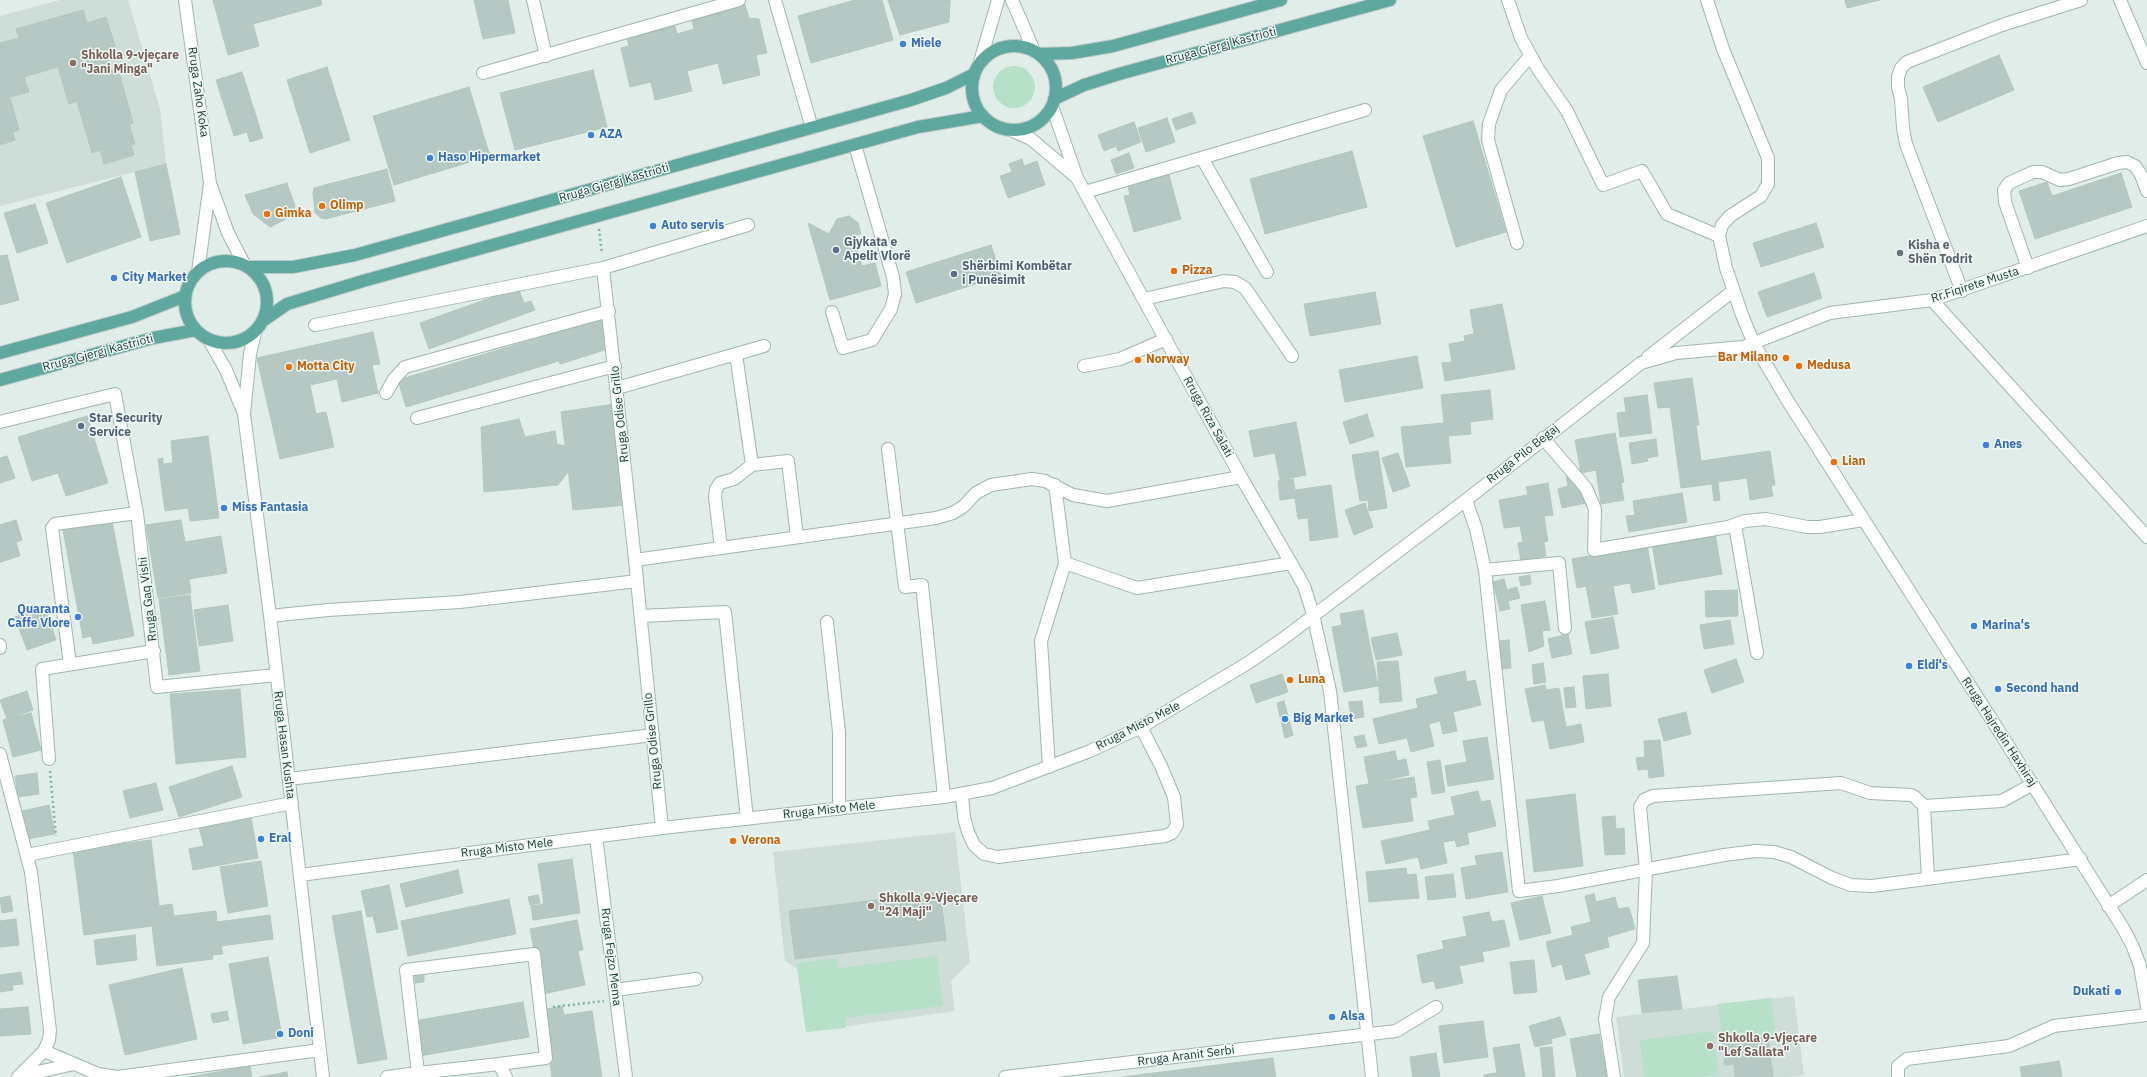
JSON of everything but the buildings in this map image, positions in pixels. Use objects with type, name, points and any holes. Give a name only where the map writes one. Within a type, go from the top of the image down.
[{"type":"main road","points":[[1036,52],[1048,63],[1053,74],[1056,87],[1053,102],[1046,114],[1035,124],[1021,129],[1011,130],[991,123],[976,107],[972,96],[974,74],[980,62],[987,55],[1005,46],[1020,46],[1036,52],[1072,53],[1113,46],[1281,0]]},
{"type":"main road","name":"Rruga Gjergj Kastrioti","points":[[1053,102],[1084,85],[1119,74],[1390,0]]},
{"type":"main road","name":"Rruga Gjergj Kastrioti","points":[[246,266],[293,267],[355,255],[929,95],[974,74]]},
{"type":"main road","points":[[264,320],[268,303],[265,287],[261,279],[246,266],[236,262],[220,261],[204,267],[198,272],[188,287],[185,296],[188,318],[196,330],[209,340],[221,343],[233,343],[241,341],[255,333],[264,320],[287,304],[304,298],[935,123],[983,116]]},
{"type":"main road","points":[[0,353],[132,317],[185,296]]},
{"type":"main road","name":"Rruga Gjergj Kastrioti","points":[[0,380],[153,338],[196,330]]},
{"type":"street","name":"Rruga Zaho Koka","points":[[185,0],[210,183]]},
{"type":"street","points":[[534,0],[546,56]]},
{"type":"street","points":[[483,74],[618,33],[739,0]]},
{"type":"street","points":[[775,0],[812,128]]},
{"type":"street","points":[[980,62],[998,0]]},
{"type":"street","points":[[1012,0],[1036,52]]},
{"type":"street","points":[[1508,0],[1521,38],[1530,56],[1567,111],[1603,186],[1642,171],[1667,214],[1719,236],[1722,225],[1730,216],[1761,196],[1768,184],[1769,172],[1768,158],[1763,142],[1723,49],[1707,0]]},
{"type":"street","points":[[1962,291],[1906,144],[1902,128],[1902,99],[1898,87],[1898,77],[1901,68],[1907,62],[2002,25],[2081,0]]},
{"type":"street","points":[[2120,0],[2147,63]]},
{"type":"street","points":[[1517,243],[1488,140],[1489,124],[1501,90],[1530,56]]},
{"type":"street","points":[[1053,102],[1077,178]]},
{"type":"street","points":[[1085,192],[1365,110]]},
{"type":"street","points":[[1011,130],[1031,139],[1077,178]]},
{"type":"street","points":[[832,312],[843,348],[872,340],[891,309],[895,294],[893,277],[855,145]]},
{"type":"street","points":[[1202,158],[1267,272]]},
{"type":"street","points":[[2028,268],[2005,202],[2004,190],[2009,183],[2033,172],[2042,172],[2060,180],[2069,179],[2118,163],[2127,162],[2134,166],[2141,175],[2147,191]]},
{"type":"street","name":"Rruga Riza Salati","points":[[1077,178],[1241,477],[1304,586],[1313,614],[1330,691],[1372,1077]]},
{"type":"street","points":[[210,183],[228,233],[246,266]]},
{"type":"street","points":[[198,272],[210,183]]},
{"type":"street","points":[[315,326],[603,268],[748,225]]},
{"type":"street","name":"Rr.Fiqirete Musta","points":[[1754,344],[1830,313],[1932,300],[1962,291],[2147,226]]},
{"type":"street","name":"Rruga Hajredin Haxhiraj","points":[[1719,236],[1733,291],[1754,344],[1789,403],[1863,520],[2033,784],[2133,947],[2145,989],[2147,1007]]},
{"type":"street","name":"Rruga Odise Grillo","points":[[603,268],[615,366],[662,828]]},
{"type":"street","points":[[1144,299],[1224,281],[1235,282],[1245,288],[1292,356]]},
{"type":"street","points":[[1641,363],[1691,322],[1733,291]]},
{"type":"street","points":[[1932,300],[2147,537]]},
{"type":"street","points":[[386,393],[397,375],[406,367],[609,311]]},
{"type":"street","points":[[244,414],[250,354],[255,333]]},
{"type":"street","points":[[209,340],[226,370],[244,414]]},
{"type":"street","points":[[1084,366],[1120,359],[1166,340]]},
{"type":"street","name":"Rruga Pilo Begaj","points":[[1313,614],[1466,500],[1543,438],[1641,363],[1659,356],[1676,353],[1730,349],[1754,344]]},
{"type":"street","points":[[617,388],[764,346]]},
{"type":"street","points":[[736,354],[752,466]]},
{"type":"street","points":[[417,418],[615,366]]},
{"type":"street","name":"Rruga Gaq Vishi","points":[[0,422],[115,394],[137,513],[157,687],[276,675]]},
{"type":"street","name":"Rruga Hasan Kushta","points":[[244,414],[270,616],[323,1077]]},
{"type":"street","points":[[1543,438],[1586,488],[1595,509],[1594,550],[1735,525],[1745,521],[1766,519],[1807,527],[1820,527],[1863,520]]},
{"type":"street","points":[[888,449],[905,587],[922,585],[944,797]]},
{"type":"street","points":[[721,548],[715,497],[716,489],[720,483],[734,479],[752,466],[788,461],[798,537]]},
{"type":"street","points":[[635,560],[897,523],[953,513],[964,506],[976,493],[991,485],[1032,479],[1046,481],[1073,495],[1107,501],[1241,477]]},
{"type":"street","points":[[1049,767],[1041,641],[1065,563],[1055,485]]},
{"type":"street","points":[[1466,500],[1476,529],[1485,570],[1518,891],[1558,886],[1724,855],[1774,852],[1791,857],[1832,878],[1852,884],[1872,886],[2080,859]]},
{"type":"street","points":[[70,664],[52,528],[55,524],[137,513]]},
{"type":"street","points":[[1735,525],[1757,652]]},
{"type":"street","points":[[1065,563],[1137,588],[1291,563]]},
{"type":"street","points":[[1485,570],[1559,563],[1565,628]]},
{"type":"street","points":[[270,616],[328,610],[460,602],[637,581]]},
{"type":"street","points":[[641,616],[725,612],[747,819]]},
{"type":"street","name":"Rruga Misto Mele","points":[[300,875],[662,828],[962,795],[992,788],[1049,767],[1141,727],[1248,663],[1284,638],[1313,614]]},
{"type":"street","points":[[827,622],[839,732],[839,809]]},
{"type":"street","points":[[49,759],[42,669],[154,651]]},
{"type":"street","points":[[962,795],[964,817],[968,832],[974,845],[984,854],[998,858],[1165,836],[1172,833],[1177,825],[1174,797],[1164,772],[1141,727]]},
{"type":"street","points":[[288,779],[653,735]]},
{"type":"street","points":[[0,754],[31,872],[50,1030],[49,1040],[44,1051],[18,1077]]},
{"type":"street","points":[[1614,1077],[1605,1019],[1609,997],[1643,943],[1646,870],[1640,807],[1644,800],[1654,796],[1841,783],[1870,793],[1911,795],[1924,806],[1928,878]]},
{"type":"street","points":[[1924,806],[2002,801],[2033,784]]},
{"type":"street","points":[[27,855],[292,803]]},
{"type":"street","name":"Rruga Fejzo Mema","points":[[596,837],[626,1077]]},
{"type":"street","points":[[2108,906],[2147,880]]},
{"type":"street","points":[[387,1077],[418,1075],[546,1058],[534,954],[406,970],[418,1075]]},
{"type":"street","points":[[616,995],[696,979]]},
{"type":"street","name":"Rruga Aranit Serbi","points":[[1005,1077],[1396,1031],[1436,1007]]},
{"type":"street","points":[[1898,1077],[1898,1066],[1907,1059],[2009,1046],[2054,1026],[2147,1015]]},
{"type":"street","points":[[44,1051],[98,1075],[117,1077],[320,1050]]},
{"type":"street","points":[[18,1077],[74,1064]]},
{"type":"street","points":[[499,1064],[506,1077]]},
{"type":"path","points":[[597,217],[603,268]]},
{"type":"path","points":[[49,759],[57,849]]},
{"type":"path","points":[[540,1008],[616,995]]},
{"type":"shaded area","name":"Shkolla 9-vjeçare \"Jani Minga\"","points":[[60,0],[128,0],[160,109],[166,164],[0,206],[0,16]]},
{"type":"shaded area","name":"Shkolla 9-Vjeçare \"24 Maji\"","points":[[955,832],[970,962],[951,981],[955,1011],[806,1032],[797,969],[785,961],[773,852]]},
{"type":"shaded area","name":"Shkolla 9-Vjeçare \"Lef Sallata\"","points":[[1794,996],[1804,1075],[1788,1077],[1624,1077],[1616,1017]]},
{"type":"green space","points":[[1014,66],[1029,72],[1035,87],[1029,102],[1014,108],[999,102],[993,87],[999,72]]},
{"type":"green space","points":[[937,956],[943,1006],[845,1018],[846,1028],[806,1032],[797,963],[837,958],[838,968]]},
{"type":"green space","points":[[1771,998],[1776,1036],[1722,1042],[1718,1004]]},
{"type":"green space","points":[[1713,1031],[1719,1075],[1700,1077],[1644,1077],[1640,1040]]},
{"type":"place","name":"Miele","points":[[903,44]]},
{"type":"place","name":"Shkolla 9-vjeçare \"Jani Minga\"","points":[[73,63]]},
{"type":"place","name":"AZA","points":[[591,135]]},
{"type":"place","name":"Haso Hipermarket","points":[[430,158]]},
{"type":"place","name":"Olimp","points":[[322,206]]},
{"type":"place","name":"Gimka","points":[[267,214]]},
{"type":"place","name":"Auto servis","points":[[653,226]]},
{"type":"place","name":"Gjykata e Apelit Vlorë","points":[[836,250]]},
{"type":"place","name":"Kisha e Shën Todrit","points":[[1900,253]]},
{"type":"place","name":"Pizza","points":[[1174,271]]},
{"type":"place","name":"Shërbimi Kombëtar i Punësimit","points":[[954,274]]},
{"type":"place","name":"City Market","points":[[114,278]]},
{"type":"place","name":"Bar Milano","points":[[1786,358]]},
{"type":"place","name":"Norway","points":[[1138,360]]},
{"type":"place","name":"Medusa","points":[[1799,366]]},
{"type":"place","name":"Motta City","points":[[289,367]]},
{"type":"place","name":"Star Security Service","points":[[81,426]]},
{"type":"place","name":"Anes","points":[[1986,445]]},
{"type":"place","name":"Lian","points":[[1834,462]]},
{"type":"place","name":"Miss Fantasia","points":[[224,508]]},
{"type":"place","name":"Quaranta Caffe Vlore","points":[[78,617]]},
{"type":"place","name":"Marina's","points":[[1974,626]]},
{"type":"place","name":"Eldi's","points":[[1909,666]]},
{"type":"place","name":"Luna","points":[[1290,680]]},
{"type":"place","name":"Second hand","points":[[1998,689]]},
{"type":"place","name":"Big Market","points":[[1285,719]]},
{"type":"place","name":"Eral","points":[[261,839]]},
{"type":"place","name":"Verona","points":[[733,841]]},
{"type":"place","name":"Shkolla 9-Vjeçare \"24 Maji\"","points":[[871,906]]},
{"type":"place","name":"Dukati","points":[[2118,992]]},
{"type":"place","name":"Alsa","points":[[1332,1017]]},
{"type":"place","name":"Doni","points":[[280,1034]]},
{"type":"place","name":"Shkolla 9-Vjeçare \"Lef Sallata\"","points":[[1710,1046]]}]
